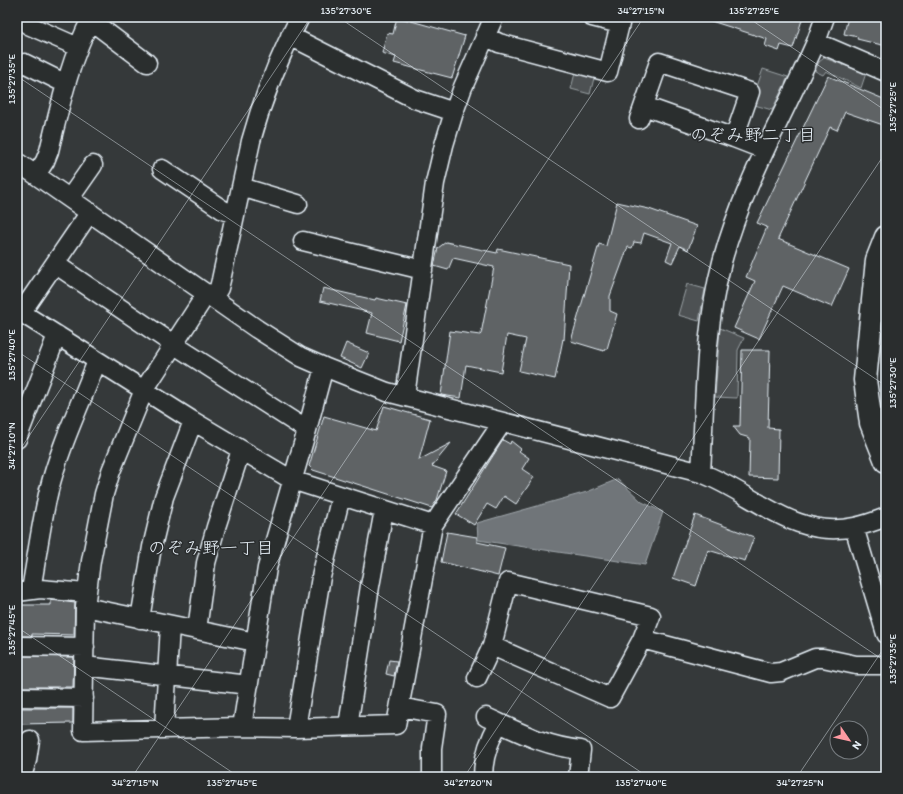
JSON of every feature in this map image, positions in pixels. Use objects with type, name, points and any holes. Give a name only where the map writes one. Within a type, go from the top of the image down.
[{"type":"main road","points":[[886,237],[877,260],[865,380],[871,423],[886,461]]},
{"type":"street","points":[[300,17],[278,61],[265,92],[240,187],[219,288],[210,296],[173,344],[144,390],[104,494],[91,561],[86,600],[83,739],[164,729],[396,726],[433,525],[502,422]]},
{"type":"street","points":[[405,396],[435,183],[454,112],[484,36],[494,17]]},
{"type":"street","points":[[484,36],[499,43],[608,72],[620,24],[592,17]]},
{"type":"street","points":[[701,473],[708,340],[722,262],[746,191],[816,42],[825,17]]},
{"type":"street","points":[[36,175],[45,161],[49,151],[66,84],[78,47],[91,19],[147,63]]},
{"type":"street","points":[[28,25],[78,47]]},
{"type":"street","points":[[290,36],[415,99],[454,112]]},
{"type":"street","points":[[816,42],[886,72]]},
{"type":"street","points":[[734,138],[750,92],[659,62],[642,112],[734,138],[765,150]]},
{"type":"street","points":[[24,63],[66,84]]},
{"type":"street","points":[[17,162],[210,296],[301,356],[370,386],[420,402],[701,473],[721,481],[797,523],[815,528],[835,530],[854,527],[886,517]]},
{"type":"street","points":[[70,198],[93,165]]},
{"type":"street","points":[[162,169],[182,189],[235,214]]},
{"type":"street","points":[[240,187],[298,204]]},
{"type":"street","points":[[90,212],[55,264],[18,311],[193,421],[292,480],[433,525]]},
{"type":"street","points":[[314,239],[357,260],[423,270]]},
{"type":"street","points":[[55,264],[173,344],[307,430]]},
{"type":"street","points":[[17,440],[21,413],[57,335]]},
{"type":"street","points":[[97,361],[49,489],[24,591],[86,600],[140,619],[255,642]]},
{"type":"street","points":[[242,727],[266,568],[324,367]]},
{"type":"street","points":[[140,619],[152,547],[164,497],[193,421]]},
{"type":"street","points":[[197,630],[206,564],[216,527],[241,450]]},
{"type":"street","points":[[296,728],[321,577],[341,496]]},
{"type":"street","points":[[348,726],[370,586],[384,510]]},
{"type":"street","points":[[854,527],[886,634]]},
{"type":"street","points":[[477,678],[492,646],[508,582],[651,616],[642,639],[610,698],[492,646]]},
{"type":"street","points":[[164,729],[170,625]]},
{"type":"street","points":[[642,639],[772,673],[781,672],[815,658],[823,658],[856,665],[886,665]]},
{"type":"street","points":[[17,646],[85,647]]},
{"type":"street","points":[[84,666],[249,685]]},
{"type":"street","points":[[17,696],[84,698]]},
{"type":"street","points":[[400,707],[437,714],[432,748],[432,777]]},
{"type":"street","points":[[483,777],[483,764],[492,720],[544,743],[581,750],[578,777]]},
{"type":"street","points":[[26,772],[30,740]]},
{"type":"shaded area","points":[[824,58],[866,73],[861,88],[826,71],[823,75],[815,71],[819,62]]},
{"type":"shaded area","points":[[576,69],[595,74],[590,94],[571,89]]},
{"type":"shaded area","points":[[763,69],[788,77],[772,110],[751,104]]},
{"type":"shaded area","points":[[687,284],[705,289],[699,321],[678,315]]},
{"type":"shaded area","points":[[720,328],[744,338],[738,350],[737,398],[715,397]]},
{"type":"shaded area","points":[[618,479],[642,502],[663,512],[645,565],[478,540],[477,523],[587,492]]},
{"type":"building","points":[[397,17],[465,36],[452,78],[394,63],[396,57],[382,53],[387,33],[393,34]]},
{"type":"building","points":[[705,17],[792,17],[802,20],[793,48],[781,45],[779,51],[765,46],[767,39],[705,19]]},
{"type":"building","points":[[848,17],[886,17],[886,46],[857,39],[858,37],[844,34]]},
{"type":"building","points":[[828,76],[886,100],[886,126],[845,112],[837,130],[830,127],[778,239],[849,269],[832,307],[783,286],[759,339],[734,328],[755,281],[746,277],[767,227],[757,223]]},
{"type":"building","points":[[617,202],[649,209],[697,226],[688,250],[680,246],[672,263],[666,260],[672,243],[644,233],[641,243],[634,242],[632,248],[628,247],[610,296],[610,311],[617,314],[607,349],[604,351],[571,341],[599,244],[606,246]]},
{"type":"building","points":[[446,242],[497,253],[498,249],[569,264],[564,340],[563,339],[555,379],[519,371],[526,339],[507,335],[501,372],[466,365],[461,398],[441,395],[450,331],[481,334],[494,267],[453,258],[448,270],[434,266],[438,248]]},
{"type":"building","points":[[323,288],[375,300],[376,298],[407,305],[399,341],[367,333],[372,313],[320,301]]},
{"type":"building","points":[[346,343],[369,353],[362,368],[340,358]]},
{"type":"building","points":[[742,350],[770,350],[768,428],[779,429],[778,478],[749,477],[750,438],[740,435],[733,426],[740,426]]},
{"type":"building","points":[[384,406],[430,419],[419,460],[451,443],[432,466],[446,471],[437,500],[432,508],[313,470],[309,466],[324,416],[376,431]]},
{"type":"building","points":[[503,440],[510,444],[511,441],[521,449],[519,451],[529,458],[522,469],[534,477],[516,504],[504,496],[496,509],[487,504],[474,525],[456,514]]},
{"type":"building","points":[[695,515],[754,537],[745,561],[708,550],[696,586],[673,578]]},
{"type":"building","points":[[447,532],[477,537],[477,542],[505,548],[498,576],[441,562]]},
{"type":"building","points":[[51,600],[75,603],[74,635],[32,634],[32,636],[17,636],[17,605],[51,605]]},
{"type":"building","points":[[17,656],[74,657],[73,687],[17,687]]},
{"type":"building","points":[[389,660],[397,661],[394,676],[386,674]]},
{"type":"building","points":[[17,708],[73,708],[73,723],[17,724]]},
{"type":"district","name":"のぞみ野二丁目","points":[[753,135]]},
{"type":"district","name":"のぞみ野一丁目","points":[[211,548]]}]
